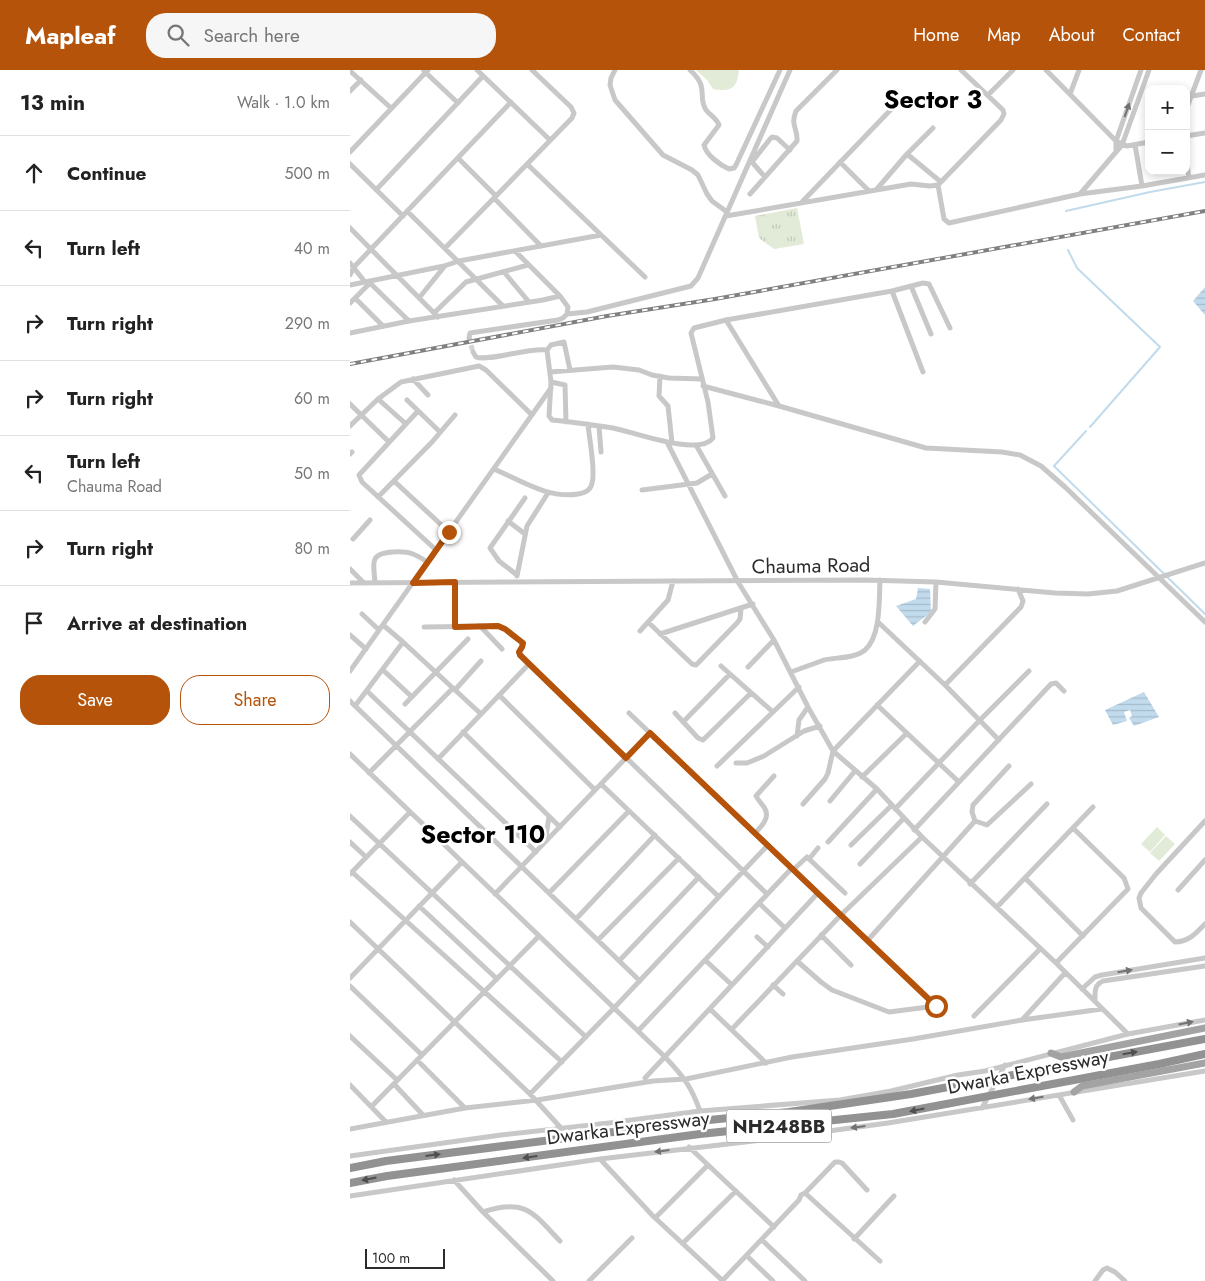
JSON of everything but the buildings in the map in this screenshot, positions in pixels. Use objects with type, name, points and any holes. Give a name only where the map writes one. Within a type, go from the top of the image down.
[{"type":"highway","name":"Dwarka Expressway","points":[[350,1168],[631,1130],[799,1111],[911,1094],[1205,1039]]},
{"type":"highway","name":"Dwarka Expressway","points":[[350,1183],[387,1176],[691,1135],[893,1114],[1205,1054]]},
{"type":"main road","points":[[1051,1053],[1061,1057],[1205,1028]]},
{"type":"main road","points":[[1074,1092],[1082,1086],[1205,1062]]},
{"type":"street","points":[[477,70],[550,140]]},
{"type":"street","points":[[446,248],[572,118],[574,113],[571,107],[532,70]]},
{"type":"street","points":[[615,70],[610,85],[615,100],[663,155],[698,175],[712,201],[727,214],[911,184],[930,186],[939,183],[1002,120],[1004,114],[1003,110],[961,70]]},
{"type":"street","points":[[690,70],[697,76],[702,85],[704,105],[718,122],[717,128],[704,145],[705,150],[709,155],[729,168],[734,168],[780,70]]},
{"type":"street","points":[[469,338],[470,333],[558,320],[567,314],[587,312],[691,286],[698,278],[790,70]]},
{"type":"street","points":[[750,194],[797,141],[798,137],[793,119],[796,111],[837,70]]},
{"type":"street","points":[[988,95],[1013,70]]},
{"type":"street","points":[[1046,70],[1116,141],[1122,145],[1145,143]]},
{"type":"street","points":[[1070,94],[1079,70]]},
{"type":"street","points":[[1116,150],[1116,141],[1141,70]]},
{"type":"street","points":[[1080,194],[1122,145],[1149,70]]},
{"type":"street","points":[[1190,101],[1201,70]]},
{"type":"street","points":[[350,71],[392,108]]},
{"type":"street","points":[[350,152],[425,71],[458,103]]},
{"type":"street","points":[[376,190],[483,76]]},
{"type":"street","points":[[350,91],[361,80]]},
{"type":"street","points":[[1192,96],[1205,94]]},
{"type":"street","points":[[801,203],[902,99]]},
{"type":"street","points":[[350,275],[352,265],[372,249],[511,102]]},
{"type":"street","points":[[876,190],[907,154],[933,128]]},
{"type":"street","points":[[1190,135],[1205,133]]},
{"type":"street","points":[[765,177],[752,162],[772,137],[777,138],[790,150]]},
{"type":"street","points":[[1135,145],[1142,186]]},
{"type":"street","points":[[907,154],[939,183],[944,219],[949,223],[1080,194],[1205,175]]},
{"type":"street","points":[[458,158],[541,246]]},
{"type":"street","points":[[840,162],[869,191]]},
{"type":"street","points":[[350,164],[376,190],[446,248],[503,306]]},
{"type":"street","points":[[527,164],[645,276]]},
{"type":"street","points":[[350,228],[436,315]]},
{"type":"street","points":[[350,285],[368,283],[459,262],[602,235]]},
{"type":"street","points":[[516,252],[560,296],[568,307],[567,314]]},
{"type":"street","points":[[352,265],[368,283],[409,321]]},
{"type":"street","points":[[436,315],[466,282],[528,265]]},
{"type":"street","points":[[420,298],[444,266]]},
{"type":"street","points":[[504,272],[529,302]]},
{"type":"street","points":[[350,303],[368,283]]},
{"type":"street","points":[[570,370],[564,342],[551,345],[547,350],[551,385],[550,419],[588,424],[670,442],[696,445],[709,442],[713,438],[708,402],[691,331],[694,328],[726,320],[892,291],[923,283],[930,284],[950,328]]},
{"type":"street","points":[[911,286],[931,334]]},
{"type":"street","points":[[892,291],[923,372]]},
{"type":"street","points":[[350,333],[436,315],[560,296]]},
{"type":"street","points":[[355,298],[383,326]]},
{"type":"street","points":[[726,320],[780,406]]},
{"type":"street","points":[[473,352],[479,358],[547,350]]},
{"type":"street","points":[[350,426],[378,398],[401,382],[482,367],[532,415]]},
{"type":"street","points":[[550,372],[613,367],[639,370],[660,376],[701,379]]},
{"type":"street","points":[[660,376],[659,396],[668,406],[670,442],[688,485],[738,582],[774,640],[833,751],[877,789],[914,830],[1056,963],[1128,1034]]},
{"type":"street","points":[[413,379],[428,395]]},
{"type":"street","points":[[350,671],[532,415],[551,385]]},
{"type":"street","points":[[551,385],[564,385],[566,422]]},
{"type":"street","points":[[703,386],[926,448],[1002,452],[1020,455],[1041,466],[1065,487],[1205,622]]},
{"type":"street","points":[[378,398],[406,424]]},
{"type":"street","points":[[407,400],[440,432]]},
{"type":"street","points":[[350,404],[388,442]]},
{"type":"street","points":[[418,411],[359,475],[362,482],[436,550]]},
{"type":"street","points":[[378,497],[454,415]]},
{"type":"street","points":[[494,469],[548,493],[570,495],[585,493],[589,489],[593,478],[588,424]]},
{"type":"street","points":[[599,426],[601,452]]},
{"type":"street","points":[[696,445],[726,496]]},
{"type":"street","points":[[642,490],[688,485],[700,482],[712,474]]},
{"type":"street","points":[[394,481],[449,532]]},
{"type":"street","points":[[516,582],[529,522],[548,493]]},
{"type":"street","points":[[517,575],[499,561],[490,548],[525,498]]},
{"type":"street","points":[[351,539],[370,520]]},
{"type":"street","points":[[508,521],[525,534]]},
{"type":"street","points":[[375,583],[374,565],[378,555],[404,552],[427,562]]},
{"type":"street","name":"Chauma Road","points":[[350,583],[880,580],[936,582],[1055,593],[1088,594],[1117,590],[1205,562]]},
{"type":"street","points":[[350,569],[364,583]]},
{"type":"street","points":[[791,672],[826,660],[853,656],[865,651],[871,642],[878,622],[880,580]]},
{"type":"street","points":[[640,631],[668,600],[673,581]]},
{"type":"street","points":[[455,582],[455,627]]},
{"type":"street","points":[[925,622],[935,609],[936,582]]},
{"type":"street","points":[[945,685],[1021,607],[1023,601],[1018,589]]},
{"type":"street","points":[[660,634],[753,604]]},
{"type":"street","points":[[648,622],[692,664],[696,665],[737,623],[740,619],[741,609]]},
{"type":"street","points":[[362,614],[403,642],[481,714]]},
{"type":"street","points":[[878,622],[945,685],[999,740]]},
{"type":"street","points":[[405,704],[478,626]]},
{"type":"street","points":[[478,626],[502,649]]},
{"type":"street","points":[[424,627],[498,626],[523,643],[519,653],[529,664],[767,894]]},
{"type":"street","points":[[350,635],[366,649]]},
{"type":"street","points":[[748,667],[774,640]]},
{"type":"street","points":[[355,706],[403,642]]},
{"type":"street","points":[[369,773],[482,661]]},
{"type":"street","points":[[804,804],[825,779],[833,751],[920,661]]},
{"type":"street","points":[[438,759],[529,664]]},
{"type":"street","points":[[721,666],[773,712]]},
{"type":"street","points":[[383,670],[412,697]]},
{"type":"street","points":[[851,845],[894,807],[1029,671]]},
{"type":"street","points":[[683,722],[730,674]]},
{"type":"street","points":[[914,830],[1051,684],[1056,683],[1064,691]]},
{"type":"street","points":[[717,766],[799,687]]},
{"type":"street","points":[[367,691],[536,852]]},
{"type":"street","points":[[675,713],[698,738],[703,740],[751,693]]},
{"type":"street","points":[[499,695],[595,790]]},
{"type":"street","points":[[350,701],[640,981]]},
{"type":"street","points":[[877,705],[959,782]]},
{"type":"street","points":[[797,736],[799,720],[808,707]]},
{"type":"street","points":[[629,712],[936,1006],[889,1012],[832,990],[797,961]]},
{"type":"street","points":[[736,763],[747,763],[764,756],[797,736],[820,726]]},
{"type":"street","points":[[463,732],[560,827]]},
{"type":"street","points":[[495,894],[650,733]]},
{"type":"street","points":[[862,777],[907,733]]},
{"type":"street","points":[[350,754],[665,1057],[686,1080],[700,1111]]},
{"type":"street","points":[[1009,766],[973,805],[972,812],[976,821],[984,825],[990,823],[1031,784]]},
{"type":"street","points":[[830,801],[855,771]]},
{"type":"street","points":[[755,833],[765,821],[766,816],[764,807],[756,796],[774,776]]},
{"type":"street","points":[[601,784],[719,897]]},
{"type":"street","points":[[828,842],[877,789]]},
{"type":"street","points":[[970,884],[1047,804]]},
{"type":"street","points":[[996,907],[1093,807]]},
{"type":"street","points":[[549,893],[629,811]]},
{"type":"street","points":[[410,812],[351,873],[406,920],[562,1062]]},
{"type":"street","points":[[350,816],[586,1037]]},
{"type":"street","points":[[545,842],[549,817]]},
{"type":"street","points":[[860,864],[904,818]]},
{"type":"street","points":[[868,940],[976,821]]},
{"type":"street","points":[[1205,821],[1156,874],[1140,893],[1139,898],[1141,908],[1176,942],[1183,942],[1190,938],[1205,924]]},
{"type":"street","points":[[1056,963],[1128,889],[1124,878],[1073,828]]},
{"type":"street","points":[[576,919],[655,835]]},
{"type":"street","points":[[732,1029],[821,935],[922,837]]},
{"type":"street","points":[[350,842],[366,857]]},
{"type":"street","points":[[530,1094],[768,846]]},
{"type":"street","points":[[809,859],[818,848]]},
{"type":"street","points":[[638,1031],[767,894],[807,857],[845,893]]},
{"type":"street","points":[[598,940],[679,858]]},
{"type":"street","points":[[1178,890],[1205,860]]},
{"type":"street","points":[[350,978],[462,862]]},
{"type":"street","points":[[619,961],[699,877]]},
{"type":"street","points":[[1025,878],[1083,936]]},
{"type":"street","points":[[645,1078],[818,893]]},
{"type":"street","points":[[759,903],[785,928]]},
{"type":"street","points":[[419,906],[497,979]]},
{"type":"street","points":[[350,922],[530,1094],[561,1128]]},
{"type":"street","points":[[821,935],[851,965]]},
{"type":"street","points":[[372,1106],[539,936]]},
{"type":"street","points":[[757,937],[768,947]]},
{"type":"street","points":[[974,1016],[1040,949]]},
{"type":"street","points":[[1082,989],[1090,981],[1102,975],[1205,958]]},
{"type":"street","points":[[705,960],[732,985]]},
{"type":"street","points":[[1095,1002],[1096,987],[1098,983],[1103,981],[1205,966]]},
{"type":"street","points":[[1022,1020],[1065,972]]},
{"type":"street","points":[[1090,981],[1096,987]]},
{"type":"street","points":[[774,985],[784,994]]},
{"type":"street","points":[[350,986],[422,1055]]},
{"type":"street","points":[[710,1009],[766,1063]]},
{"type":"street","points":[[350,1129],[465,1108],[536,1100],[653,1082],[686,1080],[792,1057],[1102,1009]]},
{"type":"street","points":[[350,1156],[501,1135],[700,1111],[840,1100],[891,1091],[1128,1034],[1205,1020]]},
{"type":"street","points":[[350,1036],[396,1082],[423,1115]]},
{"type":"street","points":[[417,1060],[465,1108]]},
{"type":"street","points":[[982,1108],[1004,1065]]},
{"type":"street","points":[[350,1196],[600,1159],[888,1123],[1205,1071]]},
{"type":"street","points":[[350,1085],[386,1122]]},
{"type":"street","points":[[1059,1095],[1072,1120]]},
{"type":"street","points":[[689,1148],[774,1227]]},
{"type":"street","points":[[600,1159],[655,1218],[683,1242],[722,1281],[799,1200],[801,1195],[835,1162],[839,1162],[867,1190]]},
{"type":"street","points":[[655,1218],[708,1165]]},
{"type":"street","points":[[454,1180],[483,1212],[553,1281]]},
{"type":"street","points":[[683,1242],[736,1191]]},
{"type":"street","points":[[805,1193],[880,1261]]},
{"type":"street","points":[[854,1239],[894,1196]]},
{"type":"street","points":[[483,1212],[517,1207],[529,1210],[560,1242]]},
{"type":"street","points":[[589,1281],[632,1238]]},
{"type":"street","points":[[762,1240],[805,1281]]},
{"type":"street","points":[[747,1256],[773,1281]]},
{"type":"street","points":[[1095,1281],[1107,1268],[1125,1281]]},
{"type":"green space","points":[[696,70],[739,70],[735,85],[724,90],[713,89],[707,80]]},
{"type":"green space","points":[[797,208],[804,244],[774,249],[759,238],[755,216]]},
{"type":"green space","points":[[1157,827],[1165,835],[1150,852],[1141,844]]},
{"type":"green space","points":[[1166,836],[1175,844],[1159,861],[1150,853]]},
{"type":"water","points":[[1205,287],[1205,315],[1193,301]]},
{"type":"water","points":[[918,588],[930,589],[931,612],[913,626],[896,606],[916,599]]},
{"type":"water","points":[[1144,692],[1159,717],[1134,726],[1129,718],[1132,716],[1130,710],[1124,712],[1127,721],[1113,725],[1105,710]]},
{"type":"waterway","points":[[1066,211],[1205,182]]},
{"type":"waterway","points":[[1068,250],[1077,268],[1160,347],[1090,427]]},
{"type":"waterway","points":[[1086,431],[1054,466],[1205,614]]},
{"type":"tunnel","points":[[469,338],[473,352]]},
{"type":"railway","points":[[350,364],[607,316],[715,299],[1205,211]]},
{"type":"district","name":"Sector 3","points":[[933,99]]},
{"type":"district","name":"Sector 110","points":[[483,834]]},
{"type":"route","points":[[449,532],[413,583],[455,582],[455,627],[498,626],[505,629],[523,643],[519,654],[626,758],[650,733],[936,1006]]}]
